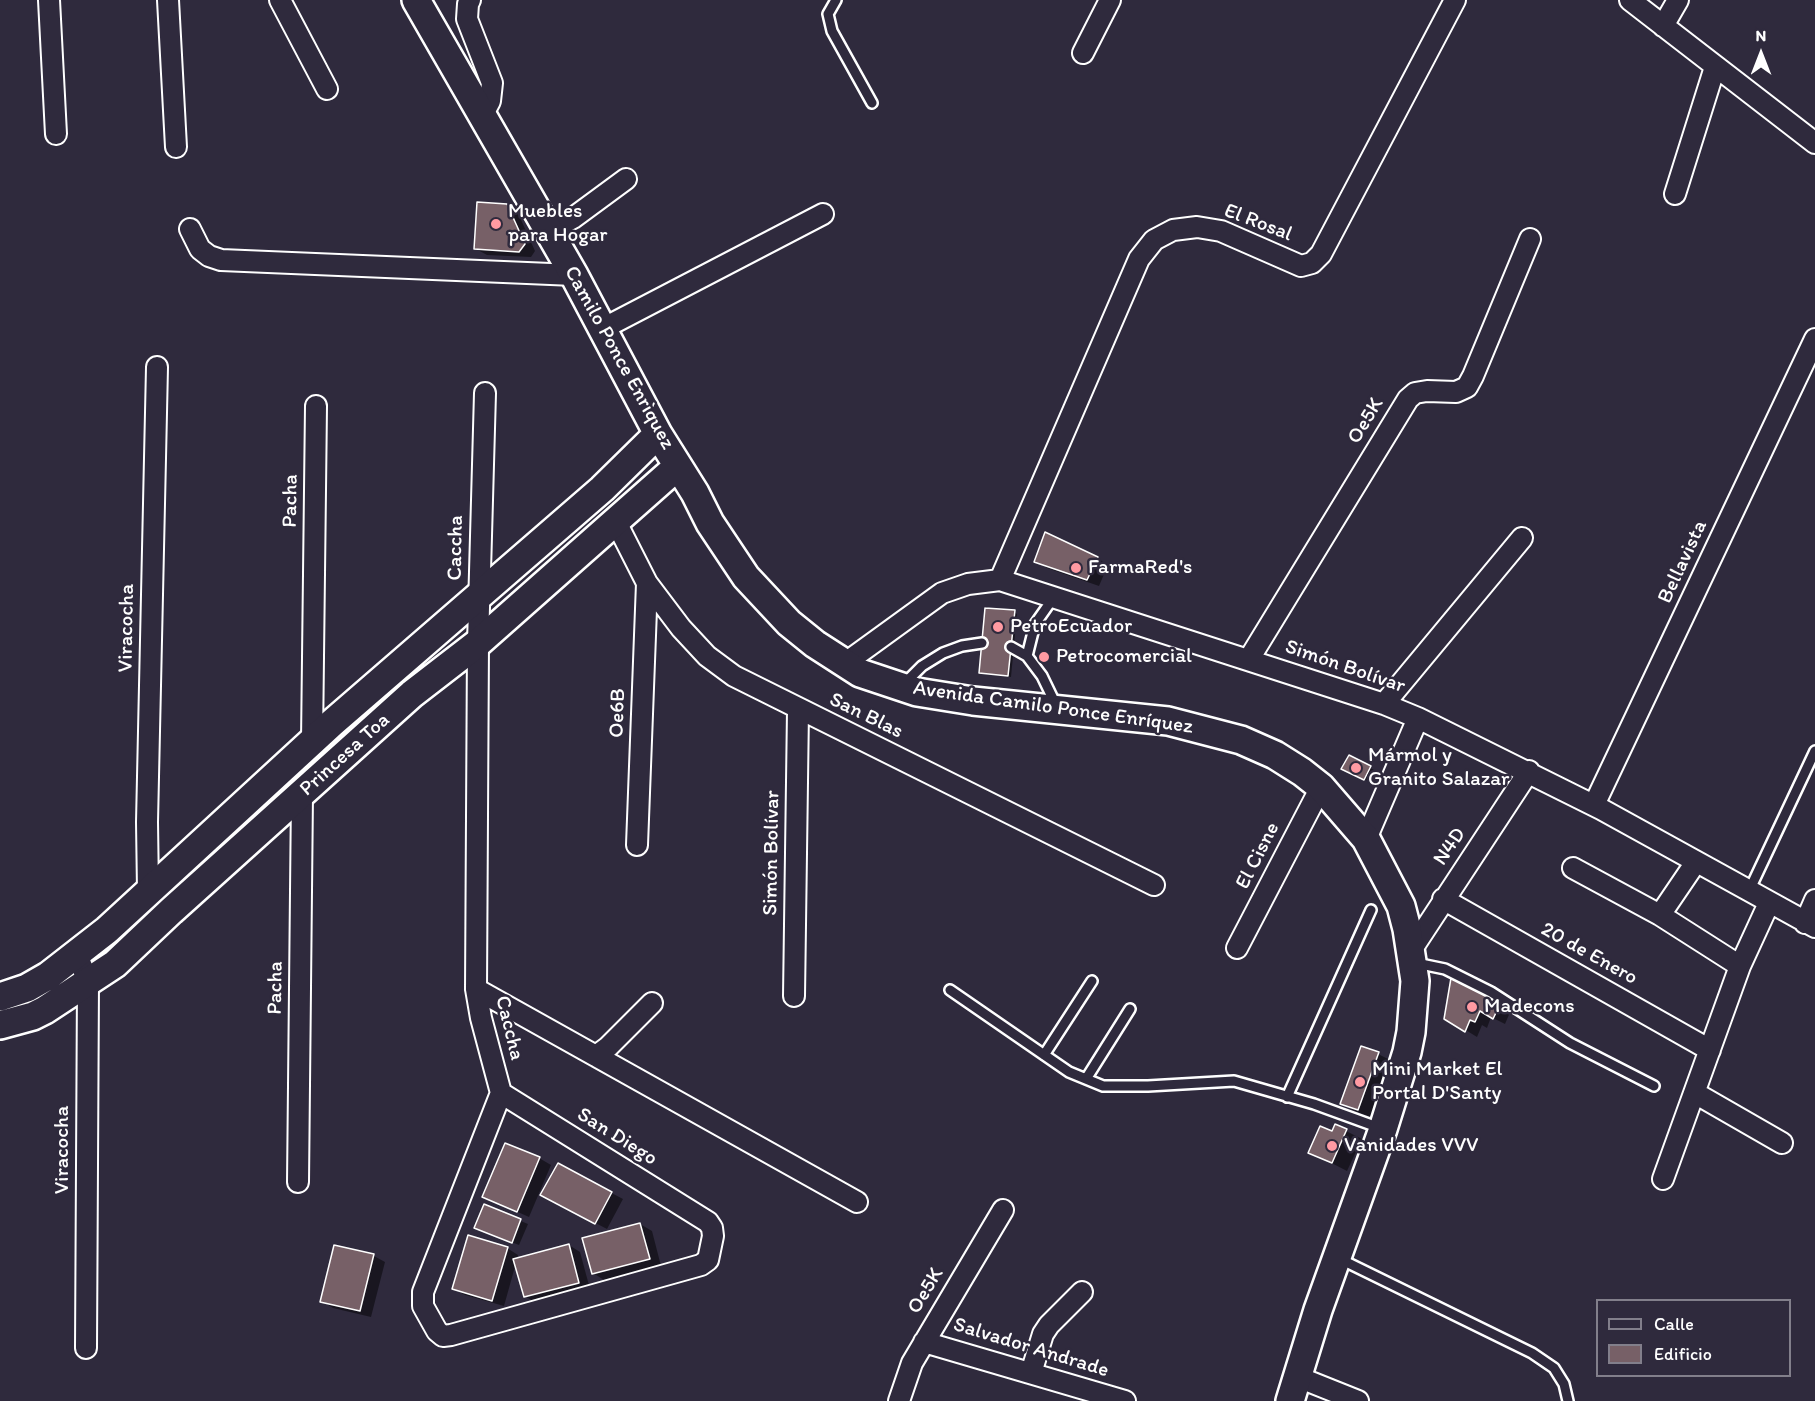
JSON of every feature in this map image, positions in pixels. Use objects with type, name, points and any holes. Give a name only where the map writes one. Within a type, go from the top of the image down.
[{"type":"main road","name":"Camilo Ponce Enrìquez","points":[[416,0],[574,275],[658,434],[678,466]]},
{"type":"main road","name":"Princesa Toa","points":[[0,997],[27,988],[48,976],[107,930],[312,741],[479,593],[602,489],[658,434]]},
{"type":"main road","name":"Princesa Toa","points":[[0,1025],[33,1016],[45,1010],[116,964],[412,694],[478,643],[678,466]]},
{"type":"main road","name":"Avenida Camilo Ponce Enríquez","points":[[678,466],[710,523],[746,577],[789,623],[815,644],[860,674],[917,692],[973,701],[1168,721],[1241,740],[1275,755],[1302,772],[1320,787],[1366,839],[1401,906],[1412,956],[1414,998],[1411,1032],[1383,1129],[1318,1310],[1294,1389]]},
{"type":"street","points":[[49,0],[56,134]]},
{"type":"street","points":[[168,0],[176,147]]},
{"type":"street","points":[[280,0],[327,89]]},
{"type":"street","points":[[470,0],[468,19],[492,83],[490,100],[482,116]]},
{"type":"street","points":[[1083,53],[1110,0]]},
{"type":"street","name":"El Rosal","points":[[1000,580],[1139,259],[1154,240],[1173,230],[1197,227],[1221,231],[1301,266],[1312,263],[1320,254],[1455,0]]},
{"type":"street","points":[[1630,0],[1815,143]]},
{"type":"street","points":[[1663,26],[1678,0]]},
{"type":"street","points":[[1675,194],[1715,67]]},
{"type":"street","points":[[549,231],[573,218],[626,179]]},
{"type":"street","points":[[602,328],[823,214]]},
{"type":"street","points":[[190,229],[200,249],[209,256],[221,260],[574,275]]},
{"type":"street","name":"Oe5K","points":[[1249,659],[1408,399],[1415,393],[1456,392],[1467,387],[1530,239]]},
{"type":"street","name":"Bellavista","points":[[1594,806],[1815,339]]},
{"type":"street","name":"Viracocha","points":[[147,891],[157,367]]},
{"type":"street","name":"Caccha","points":[[485,393],[478,643],[476,989],[481,1018],[501,1093],[423,1292],[423,1306],[437,1331],[443,1336],[451,1335],[701,1265],[708,1260],[711,1252],[713,1236],[708,1222]]},
{"type":"street","name":"Pacha","points":[[312,741],[316,406]]},
{"type":"street","name":"San Blas","points":[[616,522],[647,583],[681,628],[707,656],[734,676],[798,710],[1154,885]]},
{"type":"street","points":[[1384,704],[1522,538]]},
{"type":"street","name":"Simón Bolívar","points":[[844,664],[942,593],[968,584],[1000,580],[1249,659],[1384,704],[1418,718],[1528,771],[1810,925]]},
{"type":"street","name":"Oe6B","points":[[637,845],[647,583]]},
{"type":"street","name":"Simón Bolívar","points":[[794,996],[798,710]]},
{"type":"street","points":[[1366,839],[1418,718]]},
{"type":"street","name":"N4D","points":[[1412,956],[1443,899],[1528,771]]},
{"type":"street","name":"El Cisne","points":[[1237,948],[1320,787]]},
{"type":"street","name":"Pacha","points":[[298,1182],[302,794]]},
{"type":"street","points":[[1660,915],[1696,862]]},
{"type":"street","points":[[1573,868],[1660,915],[1740,966]]},
{"type":"street","name":"20 de Enero","points":[[1443,899],[1710,1050]]},
{"type":"street","points":[[1810,925],[1815,900]]},
{"type":"street","points":[[1663,1179],[1740,966],[1769,903]]},
{"type":"street","name":"Viracocha","points":[[77,954],[88,982],[86,1348]]},
{"type":"street","points":[[476,989],[857,1202]]},
{"type":"street","points":[[596,1056],[652,1004]]},
{"type":"street","name":"San Diego","points":[[501,1093],[708,1222]]},
{"type":"street","points":[[1695,1093],[1782,1143]]},
{"type":"street","name":"Oe5K","points":[[899,1401],[912,1363],[1003,1210]]},
{"type":"street","points":[[1031,1373],[1043,1334],[1082,1292]]},
{"type":"street","name":"Salvador Andrade","points":[[924,1341],[1031,1373],[1082,1395],[1125,1401]]},
{"type":"street","points":[[1294,1389],[1358,1401]]},
{"type":"lane","points":[[836,0],[828,14],[832,31],[872,103]]},
{"type":"lane","points":[[1027,656],[1035,624],[1054,597]]},
{"type":"lane","points":[[901,687],[922,666],[943,653],[962,645],[982,643]]},
{"type":"lane","points":[[1011,647],[1027,656],[1042,676],[1058,710]]},
{"type":"lane","points":[[1749,891],[1815,750]]},
{"type":"lane","points":[[1287,1097],[1371,910]]},
{"type":"lane","points":[[1412,956],[1445,969],[1491,992],[1570,1043],[1654,1086]]},
{"type":"lane","points":[[1044,1055],[1092,981]]},
{"type":"lane","points":[[950,990],[1069,1072],[1103,1086],[1234,1081],[1314,1104],[1383,1129]]},
{"type":"lane","points":[[1086,1079],[1130,1009]]},
{"type":"lane","points":[[1338,1258],[1532,1353],[1554,1368],[1564,1384],[1568,1401]]},
{"type":"building","name":"Muebles para Hogar","points":[[477,202],[507,204],[525,244],[519,252],[474,249]]},
{"type":"building","points":[[1045,532],[1098,557],[1087,580],[1034,562]]},
{"type":"building","name":"PetroEcuador","points":[[985,608],[1015,610],[1008,676],[979,673]]},
{"type":"building","name":"Mármol y Granito Salazar","points":[[1349,755],[1371,766],[1364,780],[1341,769]]},
{"type":"building","name":"Madecons","points":[[1460,977],[1501,1002],[1493,1019],[1480,1011],[1475,1022],[1470,1020],[1465,1032],[1444,1019],[1451,978]]},
{"type":"building","points":[[1361,1046],[1379,1052],[1358,1110],[1340,1104]]},
{"type":"building","points":[[1335,1124],[1347,1129],[1332,1163],[1308,1153],[1320,1126],[1332,1131]]},
{"type":"building","points":[[505,1143],[540,1157],[517,1212],[482,1197]]},
{"type":"building","points":[[558,1163],[612,1192],[595,1224],[540,1195]]},
{"type":"building","points":[[484,1204],[521,1219],[512,1243],[474,1228]]},
{"type":"building","points":[[640,1223],[650,1259],[592,1274],[582,1238]]},
{"type":"building","points":[[468,1235],[508,1247],[492,1301],[452,1289]]},
{"type":"building","points":[[569,1244],[579,1283],[524,1297],[513,1259]]},
{"type":"building","points":[[334,1245],[374,1254],[360,1311],[320,1302]]},
{"type":"place","name":"Muebles para Hogar","points":[[496,224]]},
{"type":"place","name":"FarmaRed's","points":[[1076,568]]},
{"type":"place","name":"PetroEcuador","points":[[998,627]]},
{"type":"place","name":"Petrocomercial","points":[[1044,657]]},
{"type":"place","name":"Mármol y Granito Salazar","points":[[1356,768]]},
{"type":"place","name":"Madecons","points":[[1472,1007]]},
{"type":"place","name":"Mini Market El Portal D'Santy","points":[[1360,1082]]},
{"type":"place","name":"Vanidades VVV","points":[[1332,1146]]}]
